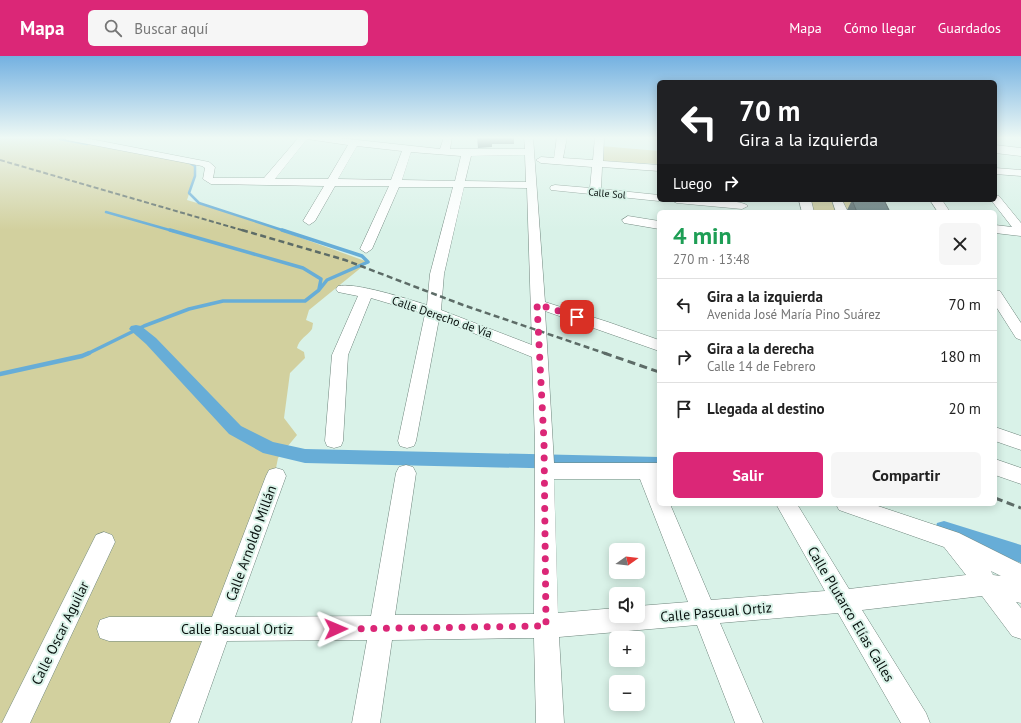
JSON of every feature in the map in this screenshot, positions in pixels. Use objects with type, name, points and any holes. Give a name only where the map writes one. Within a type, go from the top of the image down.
[{"type":"street","points":[[210,168],[208,179],[212,181],[532,185]]},
{"type":"street","points":[[267,182],[278,168]]},
{"type":"street","points":[[309,221],[339,168]]},
{"type":"street","points":[[366,249],[396,184],[401,168]]},
{"type":"street","points":[[407,441],[433,312],[437,274],[463,168]]},
{"type":"street","points":[[534,168],[532,185],[538,353],[544,442],[543,468],[546,626],[550,723]]},
{"type":"street","points":[[595,192],[597,168]]},
{"type":"street","points":[[997,171],[1021,173]]},
{"type":"street","name":"Calle Sol","points":[[555,188],[657,198]]},
{"type":"street","points":[[997,201],[1021,232]]},
{"type":"street","points":[[702,202],[742,206]]},
{"type":"street","points":[[628,220],[657,225]]},
{"type":"street","points":[[997,229],[1021,232]]},
{"type":"street","name":"Calle Derecho de Vía","points":[[343,289],[366,293],[433,312],[538,353]]},
{"type":"street","points":[[334,441],[340,355],[366,293]]},
{"type":"street","points":[[997,297],[1021,335]]},
{"type":"street","points":[[537,304],[603,325],[657,345]]},
{"type":"street","points":[[997,435],[1021,442]]},
{"type":"street","points":[[543,468],[653,470],[657,489]]},
{"type":"street","points":[[997,468],[1021,476]]},
{"type":"street","points":[[366,723],[406,473]]},
{"type":"street","name":"Calle Arnoldo Millán","points":[[184,723],[276,476]]},
{"type":"street","points":[[661,506],[749,723]]},
{"type":"street","name":"Calle Plutarco Elías Calles","points":[[787,506],[916,723]]},
{"type":"street","points":[[852,506],[951,540],[1021,575]]},
{"type":"street","points":[[951,540],[1021,627]]},
{"type":"street","name":"Calle Oscar Aguilar","points":[[16,723],[104,542]]},
{"type":"street","points":[[987,584],[1021,592]]},
{"type":"street","name":"Calle Pascual Ortiz","points":[[109,629],[546,626],[844,601],[987,584]]},
{"type":"shaded area","points":[[0,168],[195,168],[195,176],[187,200],[237,215],[368,262],[309,310],[306,320],[313,323],[312,329],[301,340],[297,348],[304,352],[305,358],[290,373],[284,418],[297,435],[278,458],[275,473],[190,723],[0,723]]},
{"type":"shaded area","points":[[808,202],[872,202],[875,210],[836,208],[837,210],[810,210]]},
{"type":"building","points":[[853,202],[885,202],[889,210],[856,210]]},
{"type":"waterway","points":[[195,168],[195,176],[189,193],[199,203],[285,231]]},
{"type":"waterway","points":[[106,212],[173,231]]},
{"type":"waterway","points":[[170,230],[303,268],[321,279],[319,289]]},
{"type":"waterway","points":[[87,354],[144,326],[189,309],[223,301],[305,301],[319,290],[327,280],[368,262],[362,256],[282,230]]},
{"type":"waterway","points":[[136,329],[151,341],[235,430],[269,448],[305,456],[657,464]]},
{"type":"waterway","points":[[0,374],[82,356],[89,353]]},
{"type":"waterway","points":[[944,529],[1021,554]]},
{"type":"railway","points":[[28,168],[245,231]]},
{"type":"railway","points":[[242,230],[345,260],[463,305],[607,354]]},
{"type":"railway","points":[[604,353],[657,371]]},
{"type":"railway","points":[[997,499],[1021,508]]},
{"type":"route","points":[[336,629],[546,626],[543,471],[544,442],[538,353],[539,330],[537,304],[577,317]]}]
